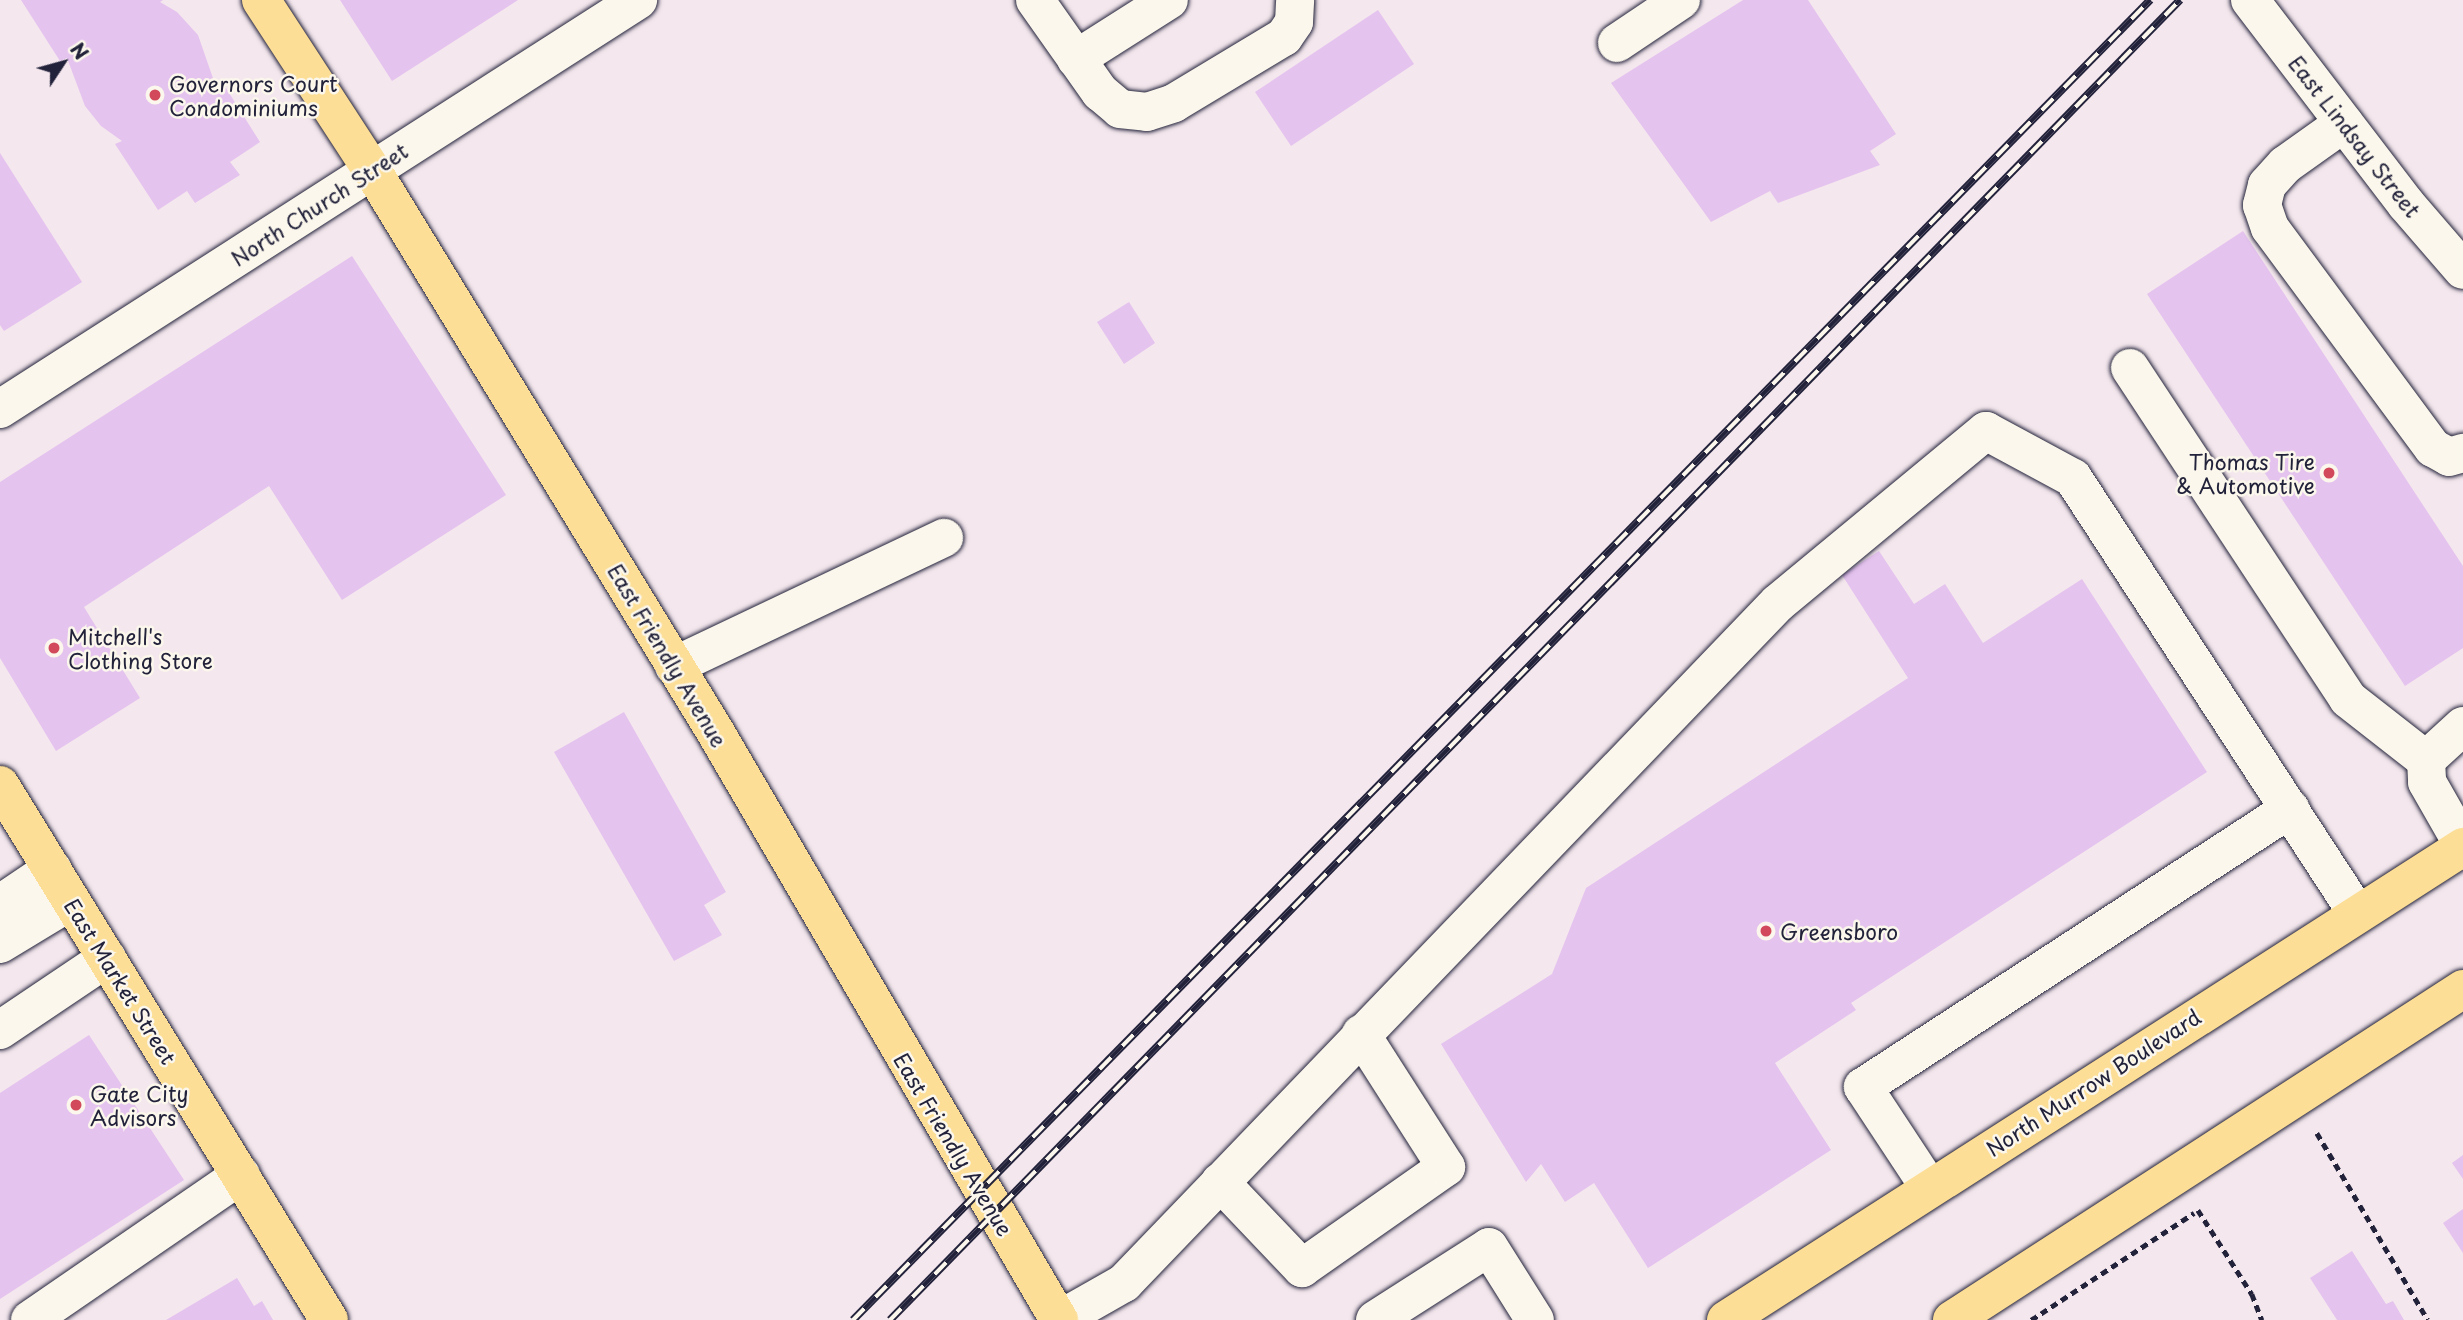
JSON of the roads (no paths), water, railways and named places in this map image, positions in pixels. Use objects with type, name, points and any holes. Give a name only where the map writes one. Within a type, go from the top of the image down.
[{"type":"main road","name":"East Friendly Avenue","points":[[261,0],[372,170],[674,666],[1059,1320]]},
{"type":"main road","name":"East Market Street","points":[[0,785],[329,1320]]},
{"type":"main road","name":"North Murrow Boulevard","points":[[1726,1320],[2463,846]]},
{"type":"main road","points":[[1951,1320],[2463,989]]},
{"type":"street","name":"North Church Street","points":[[0,409],[638,0]]},
{"type":"street","points":[[1035,0],[1100,92],[1120,108],[1147,111],[1174,103],[1284,37],[1294,22],[1294,0]]},
{"type":"street","points":[[1076,59],[1170,0]]},
{"type":"street","points":[[1617,43],[1681,0]]},
{"type":"street","name":"East Lindsay Street","points":[[2250,0],[2344,123],[2463,270]]},
{"type":"street","points":[[2344,123],[2285,165],[2267,185],[2262,205],[2270,228],[2433,448],[2449,457],[2462,456]]},
{"type":"street","points":[[2130,368],[2348,699],[2426,760],[2427,782],[2463,846]]},
{"type":"street","points":[[1059,1320],[1124,1283],[1361,1034],[1650,741],[1778,603],[1986,430],[2073,478],[2357,913]]},
{"type":"street","points":[[674,666],[944,538]]},
{"type":"street","points":[[2426,760],[2463,726]]},
{"type":"street","points":[[1929,1187],[1863,1087],[2290,810]]},
{"type":"street","points":[[0,904],[62,885]]},
{"type":"street","points":[[0,944],[62,885]]},
{"type":"street","points":[[0,1030],[107,958]]},
{"type":"street","points":[[1220,1182],[1302,1268],[1446,1167],[1361,1034]]},
{"type":"street","points":[[41,1317],[241,1175]]},
{"type":"street","points":[[1375,1320],[1489,1247],[1533,1319]]},
{"type":"railway","points":[[853,1320],[2150,0]]},
{"type":"railway","points":[[890,1320],[2180,0]]},
{"type":"place","name":"Governors Court Condominiums","points":[[155,95]]},
{"type":"place","name":"Thomas Tire & Automotive","points":[[2329,473]]},
{"type":"place","name":"Mitchell's Clothing Store","points":[[54,648]]},
{"type":"place","name":"Greensboro","points":[[1766,931]]},
{"type":"place","name":"Gate City Advisors","points":[[76,1105]]}]
